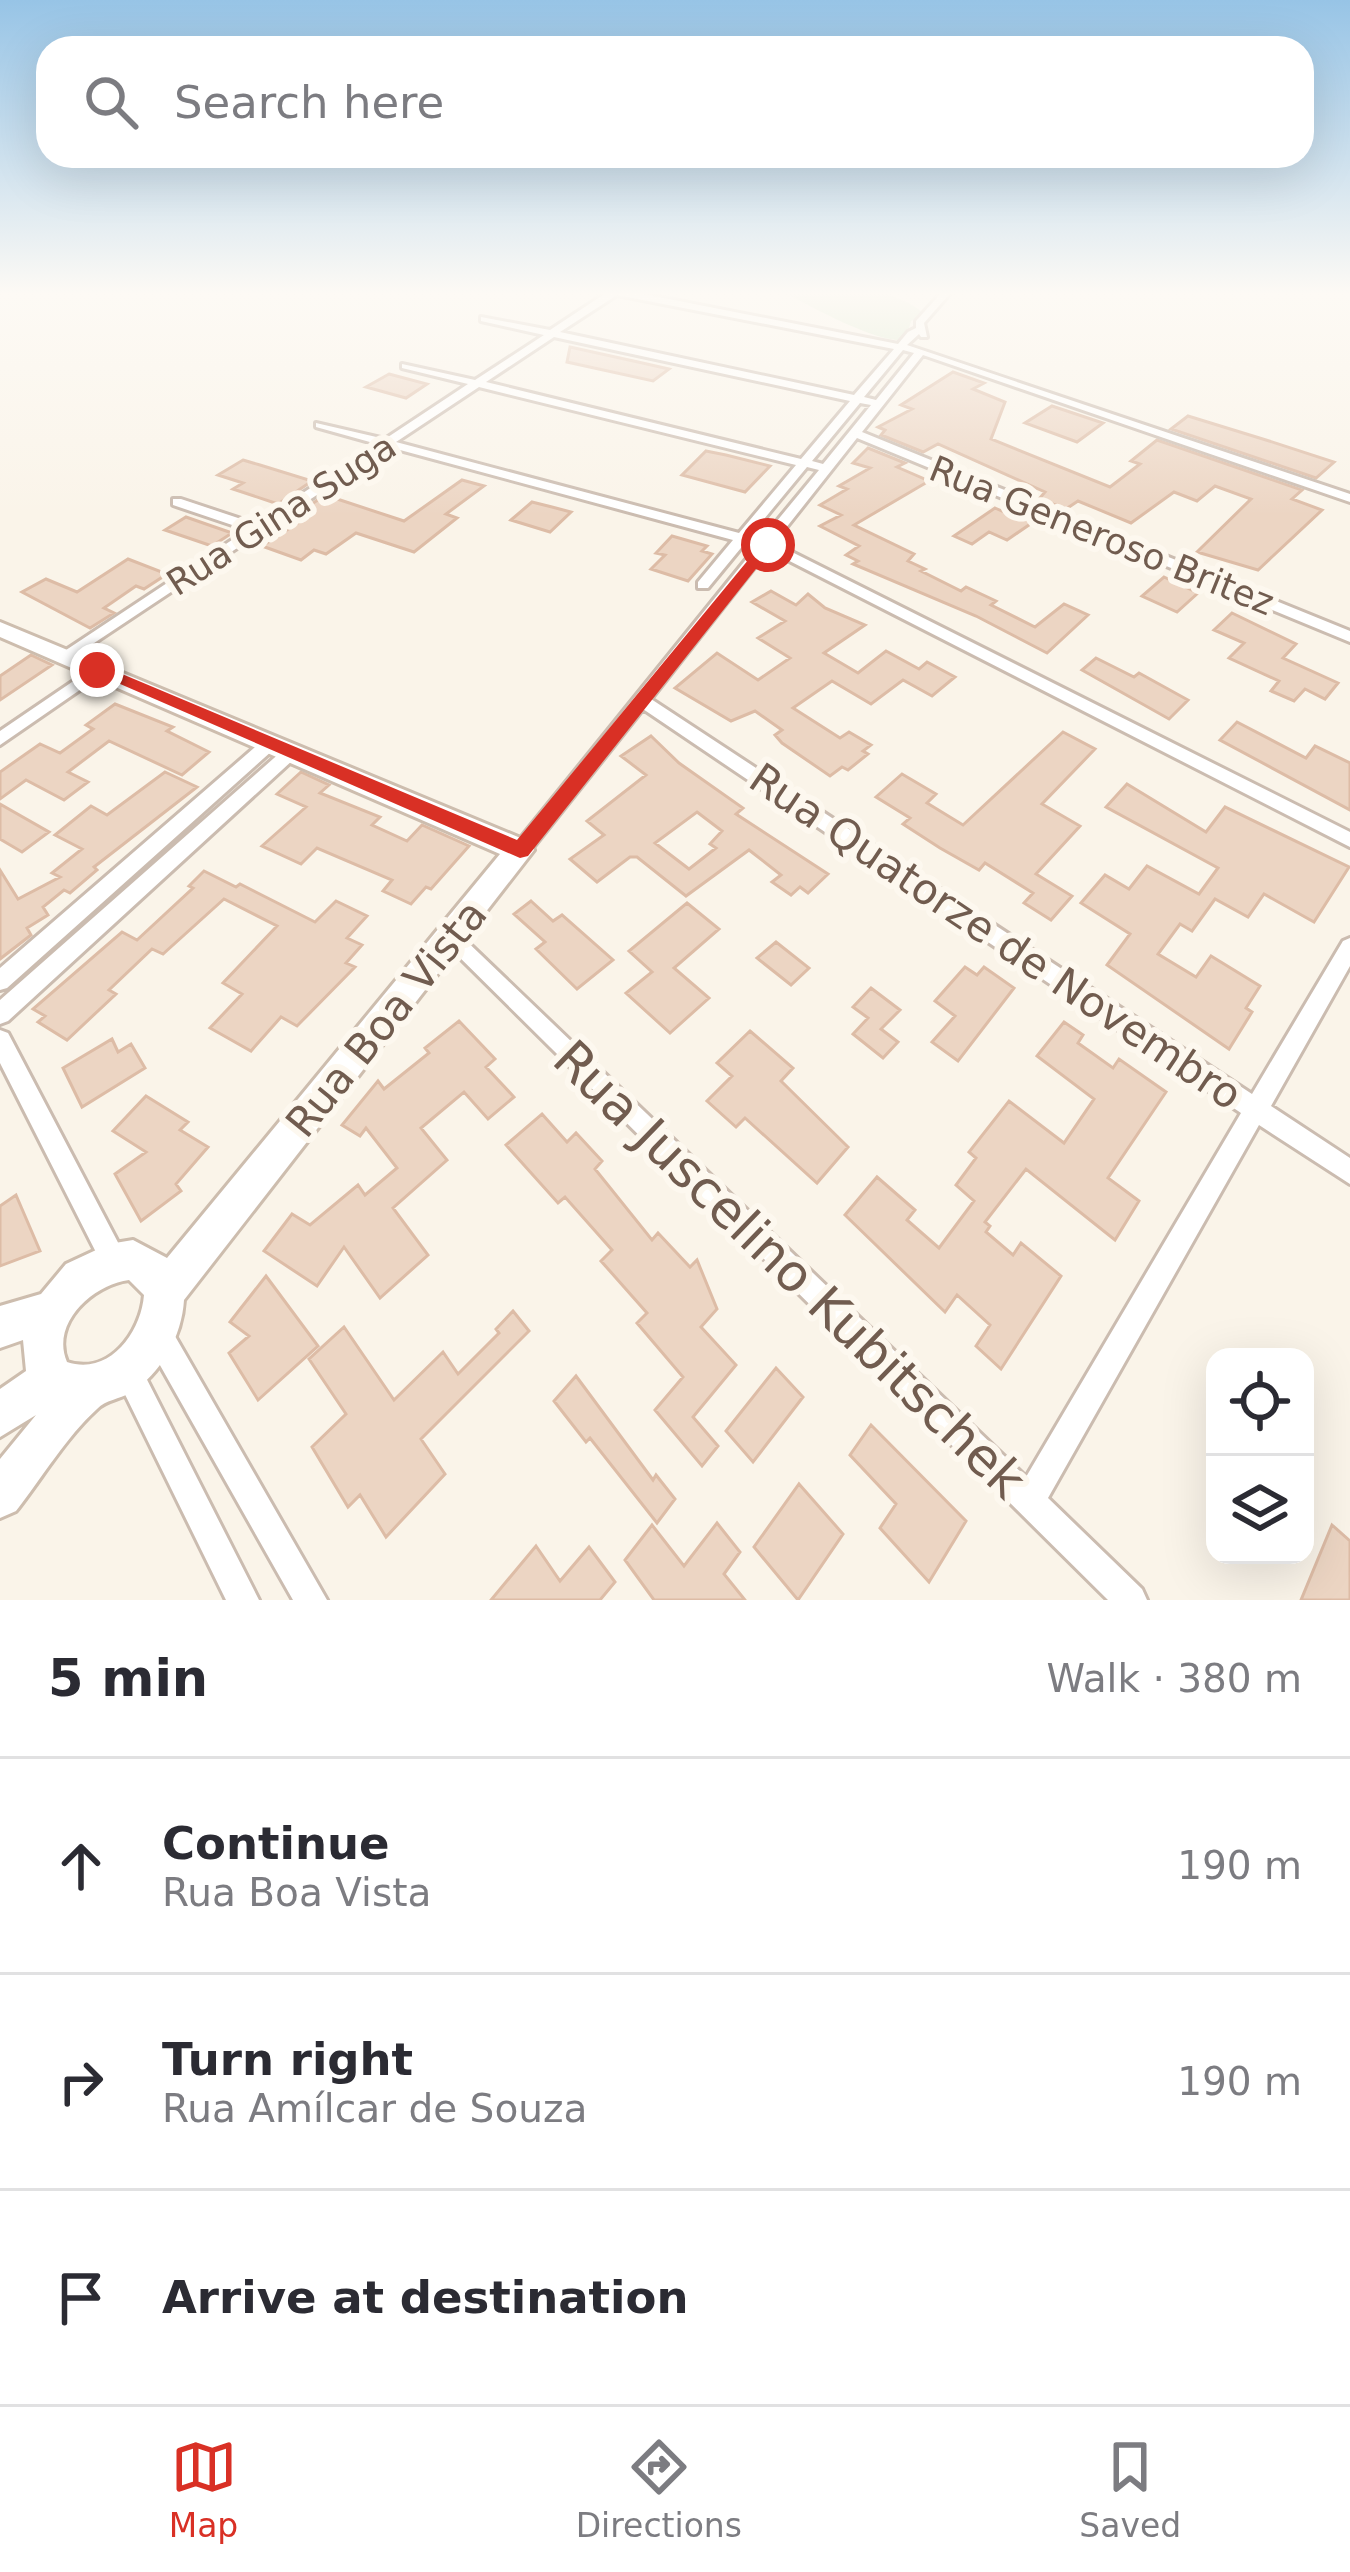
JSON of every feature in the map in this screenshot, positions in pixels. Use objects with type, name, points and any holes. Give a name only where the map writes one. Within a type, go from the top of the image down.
[{"type":"street","points":[[406,366],[824,468]]},
{"type":"street","name":"Rua Gina Suga","points":[[65,656],[503,366]]},
{"type":"street","points":[[701,366],[880,404]]},
{"type":"street","points":[[703,585],[885,366]]},
{"type":"street","name":"Rua Boa Vista","points":[[162,1312],[450,938],[910,366]]},
{"type":"street","points":[[964,366],[1350,498]]},
{"type":"street","points":[[320,425],[768,545],[1350,840]]},
{"type":"street","name":"Rua Generoso Britez","points":[[853,432],[1350,637]]},
{"type":"street","points":[[177,502],[258,529]]},
{"type":"street","points":[[0,629],[520,850]]},
{"type":"street","points":[[0,739],[97,670]]},
{"type":"street","name":"Rua Quatorze de Novembro","points":[[641,700],[1350,1172]]},
{"type":"street","points":[[0,981],[160,842],[278,750]]},
{"type":"street","points":[[0,1014],[181,851],[278,750]]},
{"type":"street","points":[[160,842],[181,851]]},
{"type":"street","name":"Rua Juscelino Kubitschek","points":[[450,938],[1131,1600]]},
{"type":"street","points":[[1029,1502],[1350,947]]},
{"type":"street","points":[[0,1040],[114,1261]]},
{"type":"street","points":[[69,1382],[44,1362],[42,1342],[54,1310],[75,1282],[114,1261],[149,1265],[160,1276],[162,1312],[311,1600]]},
{"type":"street","points":[[0,1327],[54,1310]]},
{"type":"street","points":[[0,1415],[69,1382],[127,1370],[162,1312]]},
{"type":"street","points":[[127,1370],[243,1600]]},
{"type":"street","points":[[0,1495],[69,1382]]},
{"type":"building","points":[[584,366],[669,369],[653,381]]},
{"type":"building","points":[[953,372],[984,383],[973,389],[1005,402],[991,439],[1110,487],[1140,464],[1131,461],[1157,440],[1302,490],[1292,499],[1322,510],[1258,570],[1197,552],[1251,499],[1215,486],[1197,501],[1174,492],[1131,523],[1078,501],[1066,509],[1039,499],[1045,492],[938,444],[923,452],[881,435],[885,430],[878,427],[912,409],[901,405]]},
{"type":"building","points":[[389,374],[427,384],[406,398],[366,387]]},
{"type":"building","points":[[1052,406],[1103,423],[1077,442],[1025,423]]},
{"type":"building","points":[[1188,416],[1334,462],[1316,478],[1171,429]]},
{"type":"building","points":[[868,448],[905,463],[897,467],[929,481],[854,525],[914,554],[908,561],[925,569],[921,571],[961,591],[966,587],[996,601],[991,605],[1035,627],[1064,604],[1088,615],[1047,653],[976,616],[853,564],[858,561],[846,555],[859,546],[820,526],[841,515],[820,505],[847,489],[839,486],[870,468],[853,463]]},
{"type":"building","points":[[706,451],[770,466],[745,492],[682,475]]},
{"type":"building","points":[[243,460],[312,481],[278,504],[233,489],[243,483],[218,475]]},
{"type":"building","points":[[462,480],[484,486],[446,514],[457,518],[414,552],[356,533],[326,554],[314,550],[301,560],[262,546],[310,515],[300,512],[325,495],[404,521]]},
{"type":"building","points":[[532,502],[571,512],[550,532],[511,520]]},
{"type":"building","points":[[995,508],[1013,516],[1021,511],[1039,518],[1007,540],[989,532],[972,544],[954,536]]},
{"type":"building","points":[[186,517],[232,533],[212,546],[165,530]]},
{"type":"building","points":[[672,536],[707,546],[702,551],[712,554],[688,581],[651,569],[665,555],[656,553]]},
{"type":"building","points":[[128,559],[167,574],[144,589],[136,586],[104,608],[114,613],[90,628],[22,592],[46,579],[77,592]]},
{"type":"building","points":[[1164,577],[1198,593],[1177,612],[1142,596]]},
{"type":"building","points":[[771,591],[796,605],[808,594],[825,608],[865,625],[824,653],[858,673],[886,651],[919,669],[927,662],[955,677],[932,696],[903,680],[871,704],[832,681],[793,708],[840,738],[849,732],[871,745],[863,751],[868,754],[848,770],[842,767],[830,776],[782,743],[775,735],[782,730],[755,711],[731,721],[675,688],[717,653],[758,680],[790,658],[758,638],[785,621],[752,602]]},
{"type":"building","points":[[1232,613],[1296,644],[1283,658],[1338,683],[1325,699],[1305,689],[1294,701],[1271,691],[1279,681],[1229,658],[1244,643],[1214,630]]},
{"type":"building","points":[[31,655],[52,665],[0,700],[0,676]]},
{"type":"building","points":[[1096,658],[1134,677],[1139,673],[1188,700],[1169,719],[1082,670]]},
{"type":"building","points":[[115,704],[173,727],[167,731],[209,752],[182,775],[109,741],[68,772],[88,782],[64,800],[26,780],[0,799],[0,772],[40,744],[60,753],[93,729],[86,725]]},
{"type":"building","points":[[1237,722],[1306,758],[1315,746],[1350,763],[1350,810],[1220,740]]},
{"type":"building","points":[[1063,732],[1095,749],[1042,804],[1080,826],[1036,874],[1072,896],[1051,920],[1024,903],[1033,893],[985,863],[979,870],[940,848],[903,824],[910,818],[876,797],[902,774],[936,794],[927,803],[963,825]]},
{"type":"building","points":[[651,736],[679,763],[743,808],[736,814],[828,874],[808,893],[800,887],[791,895],[772,882],[781,875],[749,850],[686,896],[637,857],[630,857],[597,882],[570,859],[604,835],[587,821],[646,775],[621,756]],"holes":[[[697,812],[722,831],[710,844],[716,848],[689,869],[655,843]]]},
{"type":"building","points":[[165,772],[197,787],[94,867],[97,870],[70,893],[64,890],[43,907],[48,915],[27,928],[31,935],[0,959],[0,870],[18,899],[60,877],[52,873],[82,849],[55,835],[91,806],[107,815]]},
{"type":"building","points":[[301,772],[329,785],[320,793],[380,817],[372,825],[407,841],[422,825],[469,846],[411,904],[383,891],[392,880],[317,848],[301,864],[262,846],[306,807],[277,794]]},
{"type":"building","points":[[1127,784],[1206,832],[1225,807],[1349,867],[1314,922],[1264,894],[1248,917],[1215,899],[1192,931],[1180,924],[1158,954],[1196,977],[1211,956],[1260,986],[1246,1008],[1252,1012],[1229,1049],[1107,965],[1130,934],[1081,903],[1105,875],[1129,889],[1147,866],[1199,894],[1218,868],[1106,807]]},
{"type":"building","points":[[0,804],[49,832],[22,852],[0,839]]},
{"type":"building","points":[[204,871],[315,922],[336,901],[367,916],[347,938],[362,945],[346,963],[355,967],[297,1026],[281,1017],[251,1051],[210,1028],[242,994],[223,983],[277,926],[224,899],[163,954],[152,949],[109,990],[116,994],[67,1040],[38,1022],[45,1016],[33,1009],[122,932],[137,940],[193,888],[189,886]]},
{"type":"building","points":[[531,901],[553,921],[562,915],[613,960],[577,989],[536,949],[545,942],[514,914]]},
{"type":"building","points":[[687,903],[719,929],[674,968],[709,998],[670,1033],[626,993],[652,972],[629,951]]},
{"type":"building","points":[[776,942],[809,968],[791,985],[757,958]]},
{"type":"building","points":[[965,967],[977,975],[984,967],[1014,988],[958,1061],[932,1042],[955,1016],[935,1001]]},
{"type":"building","points":[[871,988],[900,1010],[881,1029],[898,1042],[883,1058],[853,1034],[868,1018],[853,1007]]},
{"type":"building","points":[[459,1021],[495,1059],[486,1067],[514,1097],[488,1119],[464,1092],[421,1128],[447,1160],[393,1208],[428,1255],[380,1298],[344,1247],[317,1286],[264,1251],[292,1214],[310,1225],[358,1185],[365,1195],[397,1168],[366,1128],[360,1136],[342,1125],[378,1081],[384,1089]]},
{"type":"building","points":[[1064,1022],[1083,1035],[1078,1043],[1113,1068],[1119,1059],[1166,1092],[1108,1178],[1139,1201],[1115,1240],[1026,1169],[985,1222],[990,1226],[986,1232],[1013,1255],[1021,1243],[1061,1276],[1001,1369],[976,1346],[990,1325],[957,1295],[945,1312],[845,1215],[877,1177],[915,1210],[907,1220],[939,1248],[974,1201],[956,1185],[976,1158],[969,1152],[1009,1101],[1064,1143],[1094,1099],[1037,1056]]},
{"type":"building","points":[[750,1031],[793,1068],[781,1081],[848,1147],[817,1183],[745,1118],[736,1127],[707,1101],[732,1076],[717,1063]]},
{"type":"building","points":[[112,1039],[118,1052],[131,1044],[145,1068],[82,1107],[63,1068]]},
{"type":"building","points":[[146,1096],[188,1122],[180,1130],[208,1147],[176,1184],[181,1191],[141,1221],[115,1174],[146,1152],[113,1131]]},
{"type":"building","points":[[542,1114],[567,1142],[576,1133],[602,1161],[595,1169],[652,1240],[658,1233],[690,1267],[697,1260],[717,1309],[701,1327],[736,1365],[693,1417],[718,1446],[702,1466],[655,1410],[683,1377],[637,1323],[647,1313],[601,1261],[612,1250],[565,1197],[558,1203],[506,1145]]},
{"type":"building","points":[[16,1195],[40,1251],[0,1266],[0,1206]]},
{"type":"building","points":[[266,1276],[318,1346],[258,1400],[229,1353],[249,1336],[230,1322]]},
{"type":"building","points":[[513,1311],[529,1331],[421,1439],[445,1474],[386,1537],[360,1495],[348,1507],[312,1447],[346,1414],[309,1359],[344,1327],[394,1400],[443,1352],[458,1374],[499,1333],[496,1329]]},
{"type":"building","points":[[776,1368],[803,1397],[753,1462],[726,1431]]},
{"type":"building","points":[[576,1376],[653,1480],[656,1475],[675,1499],[657,1523],[590,1438],[586,1442],[554,1401]]},
{"type":"building","points":[[871,1425],[966,1521],[929,1582],[880,1528],[896,1504],[850,1455]]},
{"type":"building","points":[[799,1484],[843,1534],[798,1600],[754,1547]]},
{"type":"building","points":[[717,1523],[740,1552],[724,1574],[745,1600],[654,1600],[625,1560],[652,1525],[684,1566]]},
{"type":"building","points":[[1332,1525],[1350,1541],[1350,1600],[1301,1600]]},
{"type":"building","points":[[536,1546],[560,1581],[589,1547],[615,1582],[600,1600],[491,1600]]},
{"type":"route","points":[[97,670],[520,850],[768,545]]}]
